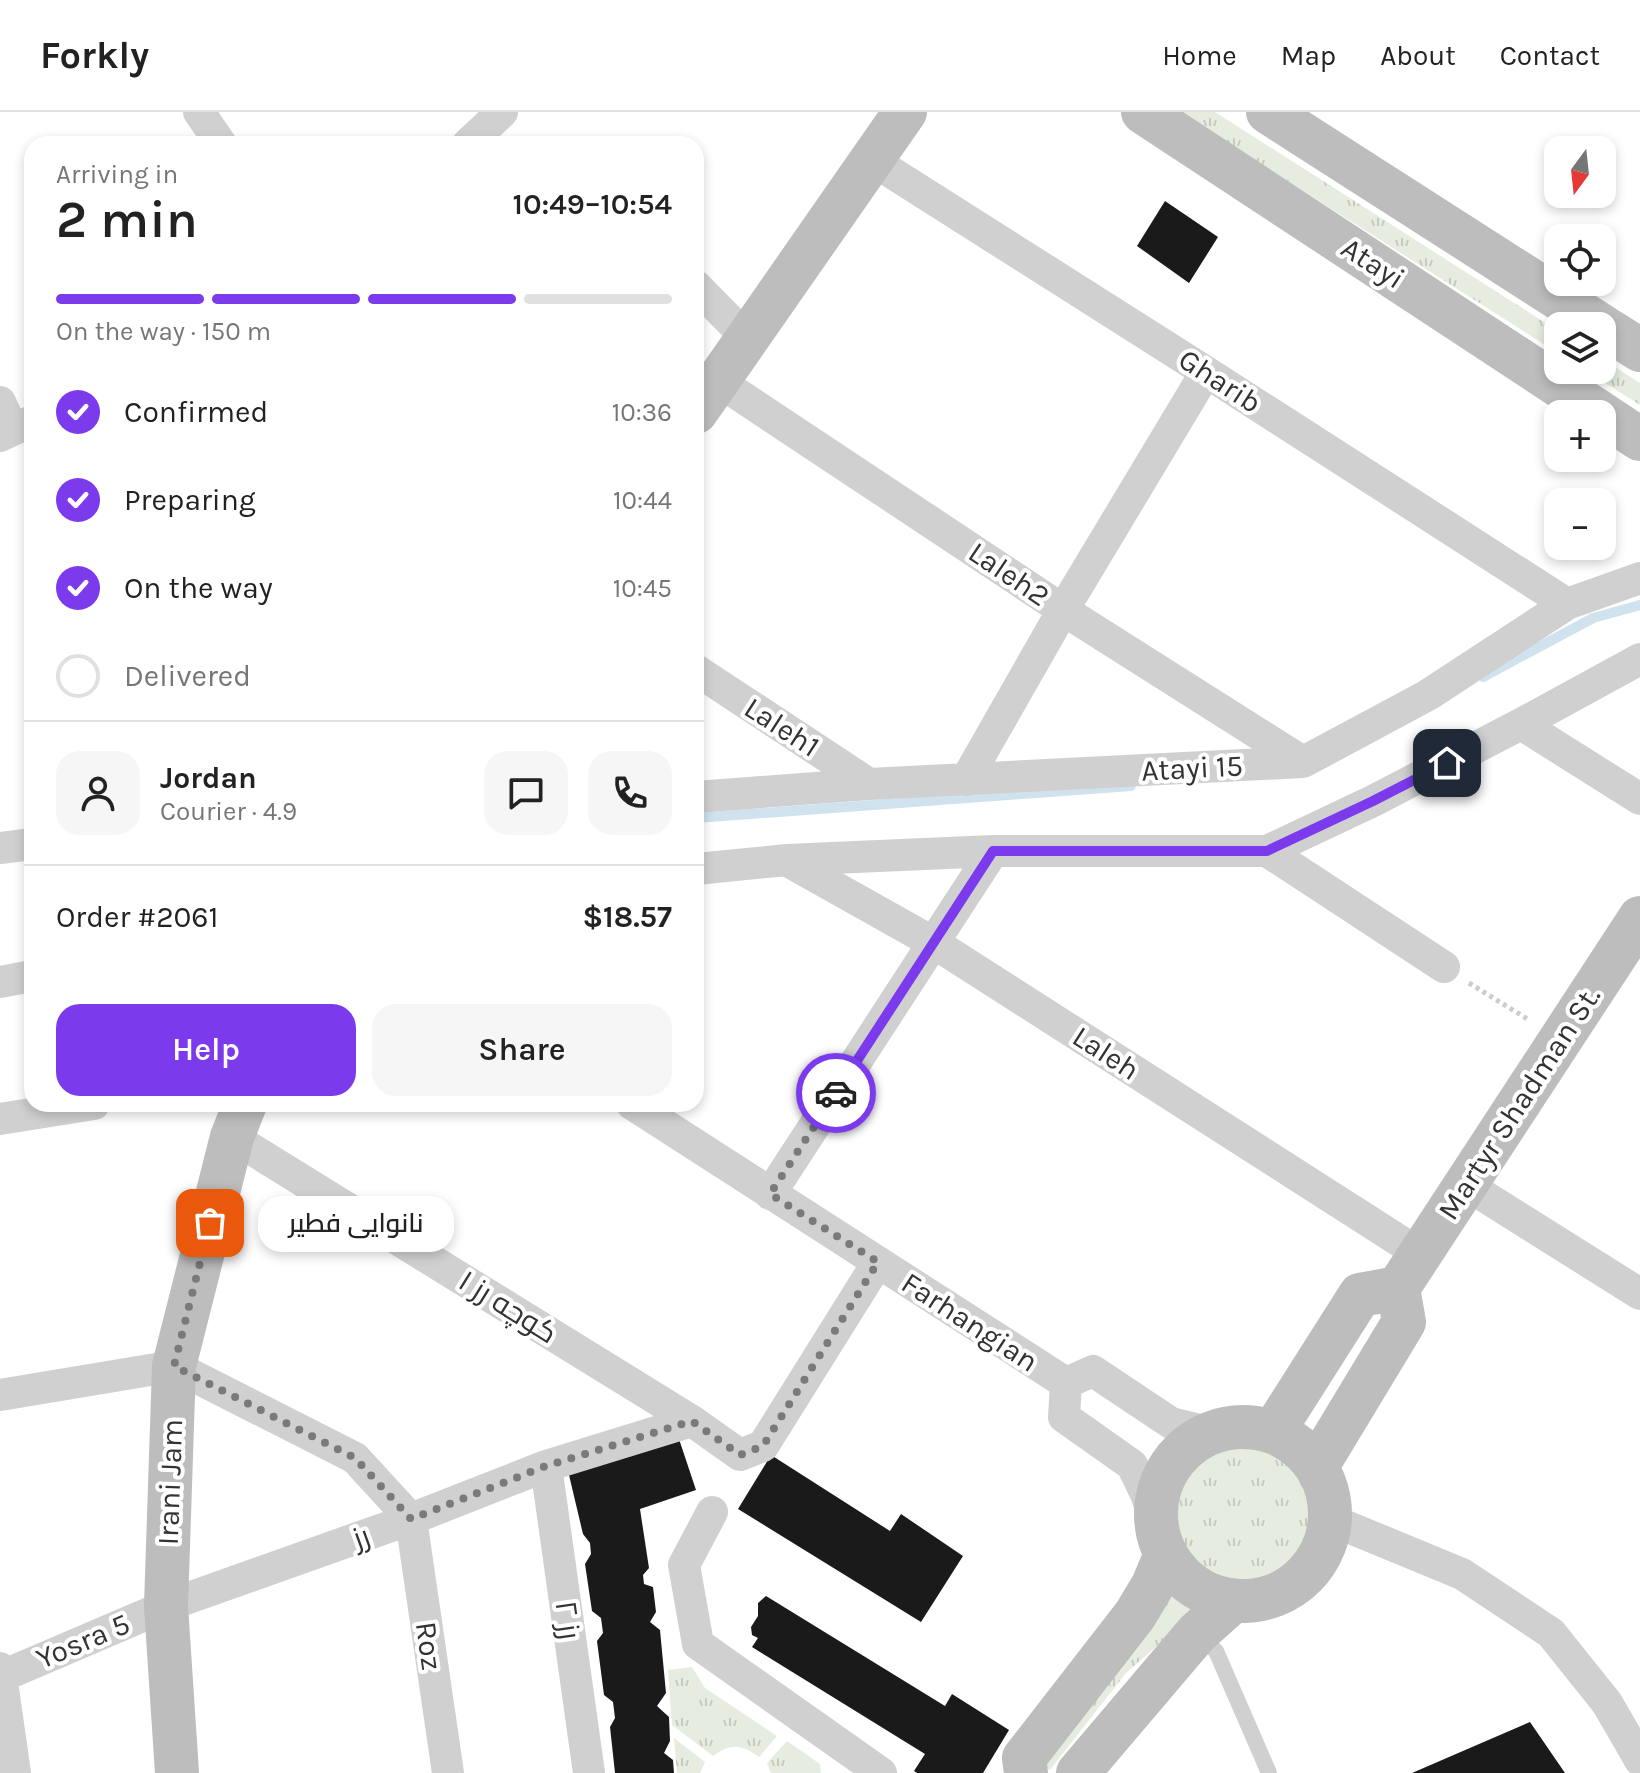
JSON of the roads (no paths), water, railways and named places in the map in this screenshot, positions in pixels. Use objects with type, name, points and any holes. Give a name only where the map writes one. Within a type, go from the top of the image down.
[{"type":"street","points":[[199,112],[216,136]]},
{"type":"street","points":[[476,136],[502,112]]},
{"type":"street","points":[[707,396],[905,112]]},
{"type":"street","name":"Atayi","points":[[1143,112],[1581,400]]},
{"type":"street","points":[[1268,112],[1580,312]]},
{"type":"street","name":"Gharib","points":[[872,160],[1567,604]]},
{"type":"street","points":[[704,294],[747,338]]},
{"type":"street","points":[[1616,335],[1640,350]]},
{"type":"street","points":[[966,780],[1063,610],[1206,372]]},
{"type":"street","name":"Laleh2","points":[[707,396],[1063,610],[1303,762]]},
{"type":"street","name":"Atayi","points":[[1616,423],[1640,439]]},
{"type":"street","name":"Atayi 15","points":[[704,796],[869,784],[1303,762],[1428,695],[1567,604],[1640,578]]},
{"type":"street","points":[[704,868],[787,860],[993,851],[1267,851],[1373,801],[1640,659]]},
{"type":"street","name":"Laleh1","points":[[704,675],[869,784]]},
{"type":"street","points":[[1521,724],[1640,799]]},
{"type":"street","points":[[0,848],[24,845]]},
{"type":"street","points":[[770,1194],[993,851]]},
{"type":"street","points":[[1267,851],[1444,967]]},
{"type":"street","name":"Laleh","points":[[787,860],[934,943],[1409,1271]]},
{"type":"street","name":"Martyr Shadman St.","points":[[1409,1271],[1560,1040],[1633,943]]},
{"type":"street","points":[[0,982],[24,978]]},
{"type":"street","points":[[0,1119],[44,1112]]},
{"type":"street","name":"Farhangian","points":[[644,1112],[1066,1383]]},
{"type":"street","name":"Irani Jam","points":[[177,1773],[166,1606],[174,1366],[239,1121]]},
{"type":"street","name":"کوچه رز ۱","points":[[239,1121],[740,1455],[763,1446],[878,1262]]},
{"type":"street","points":[[1465,1184],[1640,1294]]},
{"type":"street","points":[[1273,1432],[1360,1295],[1409,1271]]},
{"type":"street","points":[[1317,1466],[1404,1322],[1409,1271]]},
{"type":"street","points":[[0,1395],[174,1366],[355,1458],[411,1519]]},
{"type":"street","points":[[1026,1773],[1024,1758],[1135,1615],[1153,1585],[1161,1540],[1157,1497],[1168,1470],[1187,1447],[1212,1433],[1241,1427],[1273,1432],[1297,1445],[1317,1466],[1328,1492],[1331,1520],[1324,1548],[1309,1572],[1288,1589],[1261,1600],[1233,1601],[1206,1593],[1183,1577],[1161,1540],[1146,1494],[1132,1465],[1064,1417],[1066,1383],[1093,1371],[1171,1423],[1212,1433]]},
{"type":"street","name":"رز","points":[[166,1606],[411,1519],[546,1466],[692,1421]]},
{"type":"street","name":"رز ۲","points":[[546,1466],[589,1773]]},
{"type":"street","points":[[712,1512],[684,1565],[698,1644],[881,1773]]},
{"type":"street","name":"Roz","points":[[411,1519],[448,1773]]},
{"type":"street","points":[[1331,1520],[1462,1574],[1551,1633],[1607,1703],[1640,1760]]},
{"type":"street","points":[[1078,1773],[1197,1633],[1233,1601]]},
{"type":"street","name":"Yosra 5","points":[[1,1674],[166,1606]]},
{"type":"street","points":[[1,1674],[15,1773]]},
{"type":"lane","points":[[1197,1633],[1216,1651],[1269,1773]]},
{"type":"waterway","points":[[1483,677],[1593,618],[1640,605]]},
{"type":"waterway","points":[[704,817],[1131,786]]},
{"type":"place","name":"نانوایی فطیر","points":[[210,1223]]}]
